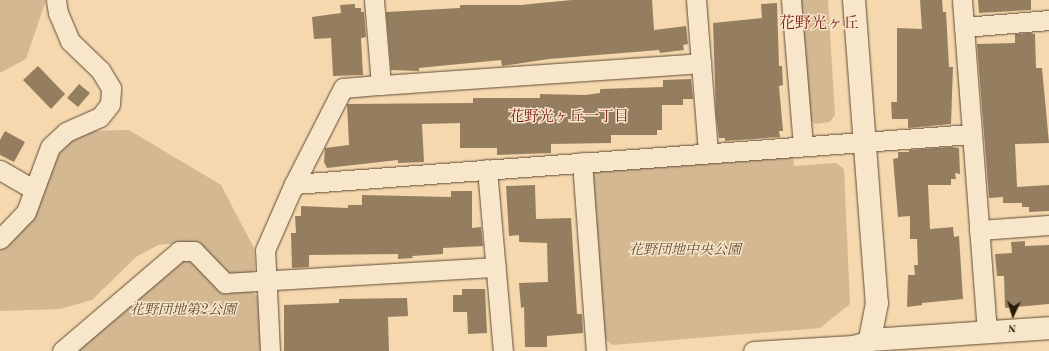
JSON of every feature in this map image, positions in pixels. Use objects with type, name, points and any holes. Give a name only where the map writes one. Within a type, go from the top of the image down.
[{"type":"street","points":[[0,239],[26,212],[50,147],[66,132],[100,117],[110,104],[111,88],[100,70],[70,41],[58,13],[56,0]]},
{"type":"street","points":[[374,0],[381,85]]},
{"type":"street","points":[[696,0],[708,152]]},
{"type":"street","points":[[792,0],[803,145]]},
{"type":"street","points":[[854,0],[877,303],[859,346]]},
{"type":"street","points":[[962,0],[987,332]]},
{"type":"street","points":[[964,27],[1049,20]]},
{"type":"street","points":[[270,351],[265,282],[265,250],[294,184],[343,88],[701,63]]},
{"type":"street","points":[[294,184],[708,152],[972,134]]},
{"type":"street","points":[[582,162],[596,351]]},
{"type":"street","points":[[488,169],[503,351]]},
{"type":"street","points":[[0,170],[34,190]]},
{"type":"street","points":[[979,230],[1049,225]]},
{"type":"street","points":[[62,351],[179,251],[194,251],[225,284],[496,266]]},
{"type":"street","points":[[753,351],[859,346],[987,332],[1049,328]]},
{"type":"green space","points":[[0,0],[46,0],[26,59],[0,73]]},
{"type":"green space","points":[[800,0],[828,0],[835,115],[830,122],[815,124],[809,119]]},
{"type":"green space","points":[[129,130],[221,185],[254,248],[255,269],[247,277],[227,277],[177,243],[158,245],[136,257],[92,300],[60,309],[0,311],[0,250],[29,220],[48,172],[64,146],[85,131]]},
{"type":"green space","name":"花野団地中央公園","points":[[783,154],[786,158],[793,157],[794,166],[836,163],[844,169],[850,304],[820,328],[612,345],[602,336],[590,178],[599,167]]},
{"type":"green space","name":"花野団地第2公園","points":[[181,257],[192,258],[250,290],[259,298],[263,351],[71,351]]},
{"type":"building","points":[[572,0],[652,0],[654,30],[686,26],[688,44],[683,45],[684,50],[660,53],[659,50],[549,59],[502,66],[501,60],[419,68],[419,71],[391,70],[386,12],[460,8],[460,5],[520,5]]},
{"type":"building","points":[[920,0],[942,0],[943,12],[946,12],[949,67],[953,67],[951,124],[908,128],[908,119],[892,119],[891,102],[897,102],[897,28],[922,29]]},
{"type":"building","points":[[978,0],[1031,0],[1031,10],[979,13]]},
{"type":"building","points":[[777,3],[779,66],[782,66],[783,85],[779,86],[783,131],[779,131],[780,137],[725,141],[725,138],[719,138],[716,115],[713,23],[762,18],[761,4]]},
{"type":"building","points":[[355,4],[355,8],[361,8],[361,12],[364,12],[366,37],[361,38],[363,75],[333,76],[331,38],[314,39],[312,17],[341,13],[340,5]]},
{"type":"building","points":[[1015,34],[1035,34],[1036,68],[1042,68],[1049,143],[1015,144],[1017,187],[1049,185],[1049,211],[1029,212],[1029,207],[1022,207],[1022,203],[1003,203],[1003,197],[989,198],[977,44],[1015,43]]},
{"type":"building","points":[[38,66],[65,94],[51,109],[23,80]]},
{"type":"building","points":[[691,79],[693,99],[683,99],[683,105],[662,105],[662,130],[657,130],[657,135],[611,135],[611,143],[551,144],[551,153],[497,155],[497,148],[460,148],[460,123],[422,124],[424,162],[398,163],[398,160],[327,168],[324,162],[325,148],[349,145],[347,104],[473,103],[473,98],[540,98],[540,94],[585,95],[600,93],[600,89],[663,87],[663,80]]},
{"type":"building","points":[[79,84],[90,93],[78,107],[67,98]]},
{"type":"building","points":[[5,131],[25,142],[14,162],[0,155],[0,140]]},
{"type":"building","points":[[952,147],[959,148],[960,174],[955,173],[956,179],[951,179],[951,185],[928,185],[930,229],[953,227],[954,237],[959,236],[963,299],[922,303],[922,305],[907,307],[908,275],[915,275],[914,265],[918,265],[917,239],[910,239],[910,216],[898,217],[893,159],[898,158],[898,152]]},
{"type":"building","points":[[535,185],[536,219],[571,218],[577,314],[582,314],[583,333],[547,336],[547,347],[525,347],[524,307],[521,308],[519,283],[548,282],[547,243],[519,242],[519,235],[509,236],[506,186]]},
{"type":"building","points":[[451,191],[472,191],[472,228],[481,227],[483,246],[443,248],[443,254],[412,256],[413,258],[398,259],[398,254],[309,255],[309,267],[292,268],[291,233],[296,233],[295,216],[301,216],[301,206],[348,208],[348,205],[362,205],[362,195],[451,197]]},
{"type":"building","points":[[1025,241],[1025,246],[1049,245],[1049,304],[1005,308],[1004,276],[997,276],[995,254],[1012,253],[1011,242]]},
{"type":"building","points":[[462,289],[485,289],[487,333],[468,334],[467,312],[453,312],[453,295],[462,295]]},
{"type":"building","points":[[407,298],[408,316],[388,317],[389,351],[284,351],[284,305],[339,303],[339,299]]},
{"type":"district","name":"花野光ヶ丘","points":[[819,24]]},
{"type":"district","name":"花野光ヶ丘一丁目","points":[[569,118]]}]
